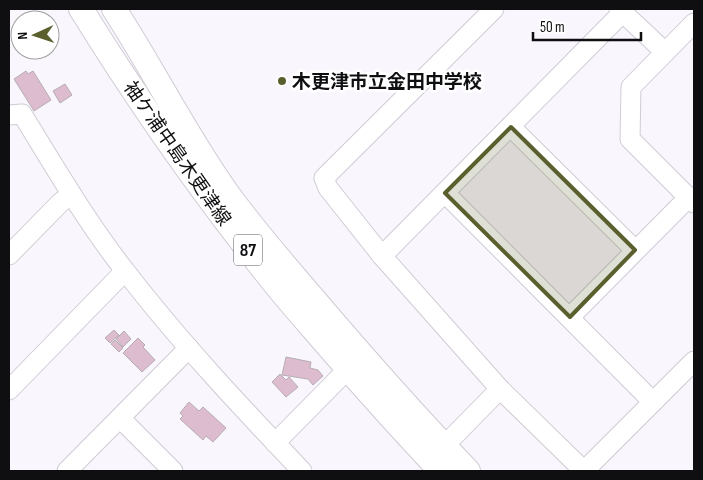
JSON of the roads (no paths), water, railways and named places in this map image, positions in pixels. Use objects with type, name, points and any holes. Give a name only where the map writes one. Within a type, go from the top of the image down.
[{"type":"main road","name":"袖ケ浦中島木更津線","points":[[81,9],[121,73],[213,205],[269,277],[348,369],[441,471]]},
{"type":"main road","name":"袖ケ浦中島木更津線","points":[[114,9],[227,192],[267,244],[375,372],[468,471]]},
{"type":"street","points":[[494,9],[324,178],[328,188],[382,256],[500,389],[584,471],[694,361]]},
{"type":"street","points":[[382,256],[511,127],[621,10],[665,52]]},
{"type":"street","points":[[570,317],[635,250],[691,200],[630,139],[631,88],[694,23]]},
{"type":"street","points":[[9,115],[22,114],[72,195],[125,272],[189,348],[302,471]]},
{"type":"street","points":[[511,127],[635,250]]},
{"type":"street","points":[[445,193],[653,402]]},
{"type":"street","points":[[9,254],[61,202],[72,195]]},
{"type":"street","points":[[9,390],[125,272]]},
{"type":"street","points":[[67,471],[189,348]]},
{"type":"street","points":[[275,443],[348,369]]},
{"type":"street","points":[[444,446],[500,389]]},
{"type":"street","points":[[120,418],[172,471]]},
{"type":"place","name":"木更津市立金田中学校","points":[[282,81]]}]
